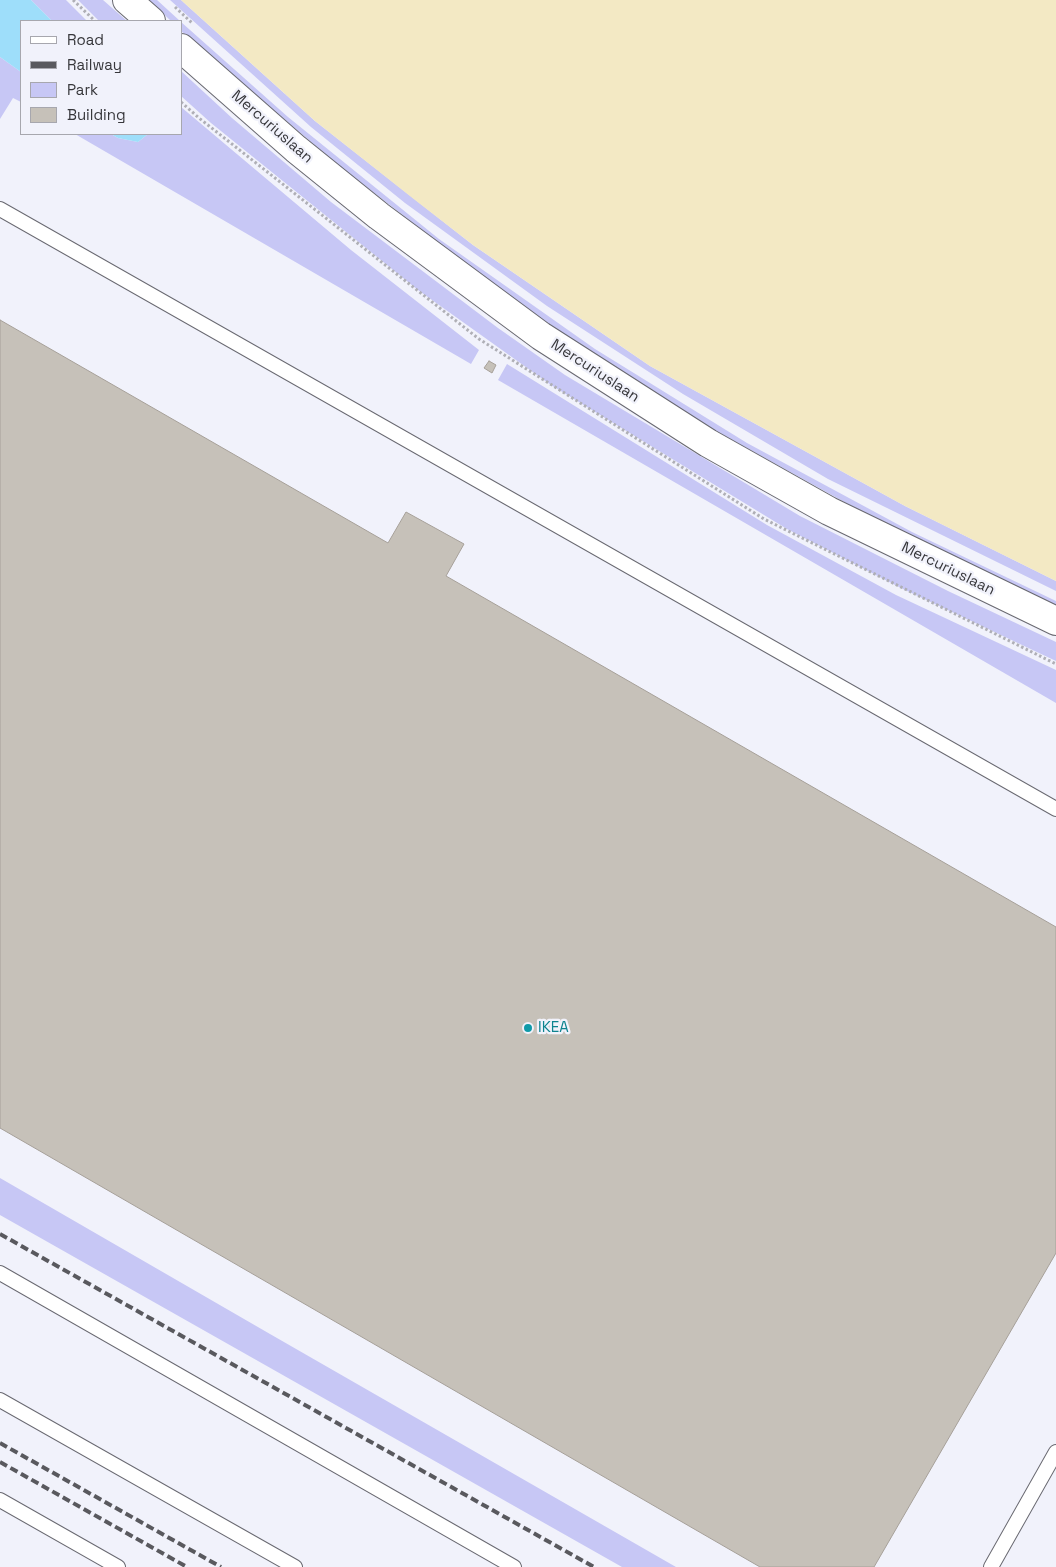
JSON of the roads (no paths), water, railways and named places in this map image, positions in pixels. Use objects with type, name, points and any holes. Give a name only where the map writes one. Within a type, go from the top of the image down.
[{"type":"street","points":[[127,0],[150,20]]},
{"type":"street","name":"Mercuriuslaan","points":[[189,38],[296,149],[379,216],[541,336],[708,443],[829,512],[1056,621]]},
{"type":"lane","points":[[0,209],[1056,810]]},
{"type":"lane","points":[[0,1273],[514,1567]]},
{"type":"lane","points":[[0,1400],[295,1567]]},
{"type":"lane","points":[[991,1567],[1056,1452]]},
{"type":"lane","points":[[0,1500],[118,1567]]},
{"type":"railway","points":[[0,1234],[594,1567]]},
{"type":"railway","points":[[0,1443],[221,1567]]},
{"type":"railway","points":[[0,1462],[187,1567]]},
{"type":"place","name":"IKEA","points":[[528,1028]]}]
